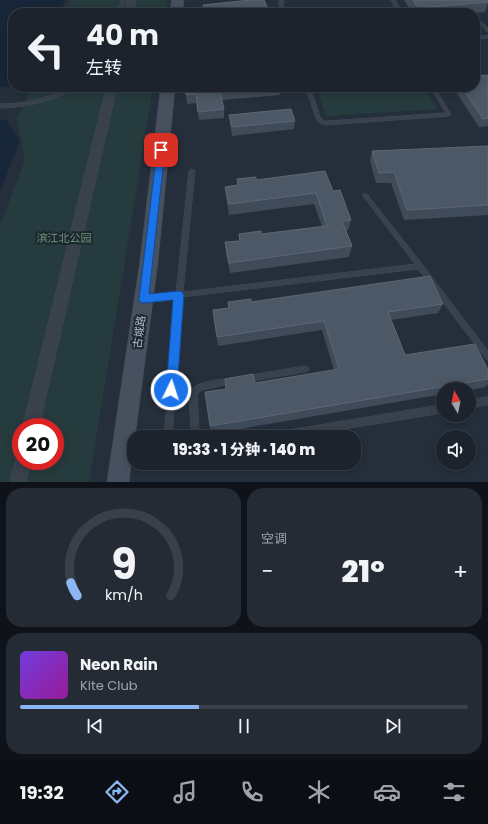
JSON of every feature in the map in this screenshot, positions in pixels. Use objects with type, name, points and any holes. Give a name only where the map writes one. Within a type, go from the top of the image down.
[{"type":"street","points":[[33,418],[111,92]]},
{"type":"street","name":"古城路","points":[[118,482],[144,299],[167,92]]},
{"type":"street","points":[[18,482],[21,470]]},
{"type":"lane","points":[[480,23],[488,31]]},
{"type":"lane","points":[[0,106],[37,102],[64,92]]},
{"type":"lane","points":[[310,92],[318,118],[327,123],[449,114],[435,92]]},
{"type":"lane","points":[[169,430],[179,295],[192,171]]},
{"type":"lane","points":[[365,195],[488,357]]},
{"type":"lane","points":[[144,299],[420,266]]},
{"type":"lane","points":[[195,430],[193,392],[200,387],[305,369]]},
{"type":"lane","points":[[476,403],[488,401]]},
{"type":"lane","points":[[314,430],[436,410]]},
{"type":"green space","points":[[70,0],[167,0],[166,8],[66,8]]},
{"type":"green space","name":"滨江北公园","points":[[29,92],[152,92],[89,482],[0,482],[0,226],[25,160],[17,119]]},
{"type":"green space","points":[[318,92],[427,92],[437,109],[326,116]]},
{"type":"water","points":[[0,0],[65,0],[62,8],[8,8],[8,86],[0,87]]},
{"type":"water","points":[[0,119],[6,120],[20,140],[0,192]]},
{"type":"building","points":[[264,0],[268,8],[204,8],[203,5]]},
{"type":"building","points":[[413,0],[487,0],[488,2],[418,8]]},
{"type":"building","points":[[488,75],[488,118],[483,119],[465,92],[480,92],[480,76]]},
{"type":"building","points":[[186,92],[220,92],[224,109],[198,112],[196,94],[186,95]]},
{"type":"building","points":[[291,109],[295,121],[232,127],[229,115]]},
{"type":"building","points":[[488,146],[488,205],[407,210],[394,172],[379,173],[372,151]]},
{"type":"building","points":[[325,171],[333,191],[340,190],[351,220],[342,221],[352,246],[229,263],[225,242],[240,241],[239,234],[261,231],[261,234],[327,226],[316,193],[229,204],[225,187],[238,185],[237,179],[256,177],[256,180]]},
{"type":"building","points":[[430,276],[443,304],[388,312],[405,355],[475,344],[488,370],[488,379],[470,382],[436,382],[436,388],[210,426],[205,392],[226,389],[225,379],[253,374],[255,383],[339,369],[324,321],[217,337],[213,310],[229,308],[228,302],[251,299],[251,302]]},
{"type":"route","points":[[161,150],[144,299],[179,295],[171,390]]}]
